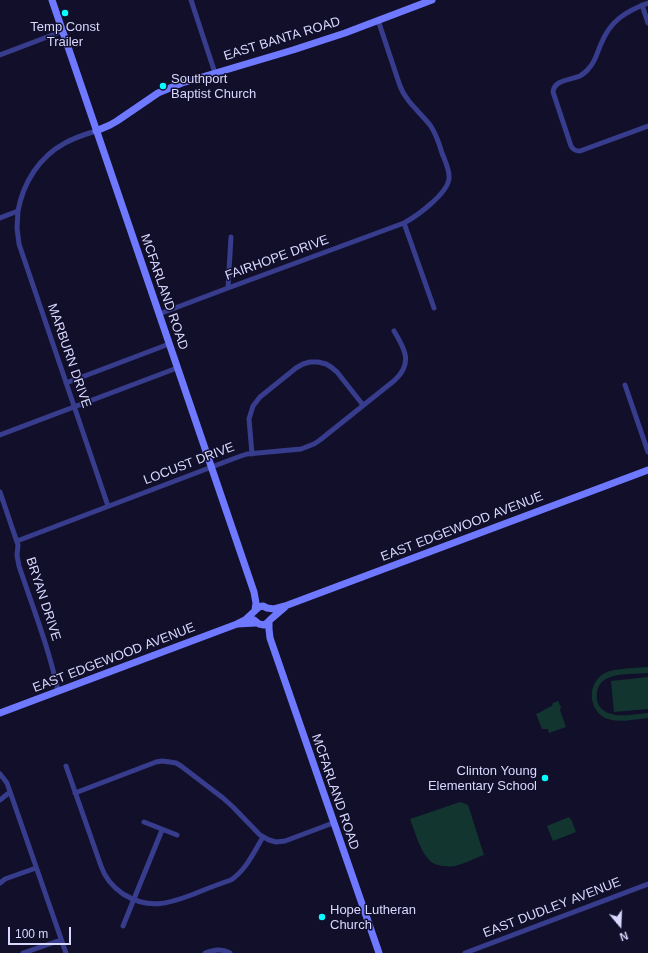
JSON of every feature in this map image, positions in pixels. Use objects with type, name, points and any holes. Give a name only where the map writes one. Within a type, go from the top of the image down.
[{"type":"street","name":"MCFARLAND ROAD","points":[[52,0],[254,592],[256,603],[254,611]]},
{"type":"street","points":[[191,0],[215,73]]},
{"type":"street","name":"EAST BANTA ROAD","points":[[18,211],[20,200],[28,180],[34,170],[43,159],[58,146],[110,125],[121,119],[155,94],[182,83],[345,33],[432,0]]},
{"type":"street","points":[[648,3],[634,8],[616,20],[608,29],[589,69],[579,76],[558,83],[554,88],[553,94],[570,145],[573,149],[580,151],[648,126]]},
{"type":"street","points":[[642,6],[648,23]]},
{"type":"street","name":"FAIRHOPE DRIVE","points":[[159,314],[404,223],[418,214],[444,191],[448,182],[449,173],[439,142],[426,120],[408,101],[401,88],[378,20]]},
{"type":"street","points":[[0,55],[63,31]]},
{"type":"street","points":[[0,218],[18,211]]},
{"type":"street","name":"MARBURN DRIVE","points":[[18,211],[17,228],[19,244],[108,506]]},
{"type":"street","points":[[404,223],[434,308]]},
{"type":"street","points":[[228,288],[231,237]]},
{"type":"street","name":"LOCUST DRIVE","points":[[17,541],[238,457],[308,447],[320,440],[398,378],[405,362],[405,352],[394,331]]},
{"type":"street","points":[[66,383],[169,344]]},
{"type":"street","points":[[252,454],[249,419],[253,406],[260,397],[303,364],[318,362],[331,367],[337,372],[363,405]]},
{"type":"street","points":[[0,435],[177,368]]},
{"type":"street","points":[[625,385],[648,452]]},
{"type":"street","name":"EAST EDGEWOOD AVENUE","points":[[0,713],[237,624],[245,620],[259,607],[274,609],[285,606],[648,470]]},
{"type":"street","name":"BRYAN DRIVE","points":[[0,493],[17,541],[18,564],[47,646],[58,692]]},
{"type":"street","name":"MCFARLAND ROAD","points":[[254,592],[266,607]]},
{"type":"street","name":"EAST EDGEWOOD AVENUE","points":[[237,624],[266,624],[285,606]]},
{"type":"street","points":[[266,607],[271,614],[270,620]]},
{"type":"street","points":[[254,611],[253,618],[258,624]]},
{"type":"street","name":"MCFARLAND ROAD","points":[[270,620],[270,638],[379,953]]},
{"type":"street","name":"MCFARLAND ROAD","points":[[258,624],[270,638]]},
{"type":"street","points":[[75,792],[158,762],[165,761],[178,764],[203,782],[233,807],[263,837],[274,841],[285,841],[334,823]]},
{"type":"street","points":[[66,766],[98,859],[105,875],[110,883],[119,891],[142,902],[152,904],[169,903],[231,880],[243,870],[263,837]]},
{"type":"street","points":[[0,774],[6,781],[66,953]]},
{"type":"street","points":[[0,800],[10,792]]},
{"type":"street","points":[[144,822],[177,835]]},
{"type":"street","points":[[123,926],[162,830]]},
{"type":"street","points":[[0,883],[5,879],[36,868]]},
{"type":"street","name":"EAST DUDLEY AVENUE","points":[[465,953],[648,884]]},
{"type":"street","points":[[22,953],[61,940]]},
{"type":"street","points":[[205,953],[219,949],[230,953]]},
{"type":"green space","points":[[648,667],[648,673],[622,674],[606,679],[599,685],[597,702],[604,711],[610,714],[629,715],[648,713],[648,718],[623,721],[612,720],[601,715],[596,710],[593,704],[592,690],[595,683],[605,673],[626,668]]},
{"type":"green space","points":[[648,677],[648,709],[614,712],[611,681]]},
{"type":"green space","points":[[558,701],[566,727],[549,733],[548,729],[542,729],[536,714],[552,706],[553,703]]},
{"type":"green space","points":[[460,802],[468,805],[484,855],[455,866],[435,864],[425,855],[410,819]]},
{"type":"green space","points":[[569,817],[576,832],[553,841],[547,826]]},
{"type":"place","name":"Temp Const Trailer","points":[[65,13]]},
{"type":"place","name":"Southport Baptist Church","points":[[163,86]]},
{"type":"place","name":"Clinton Young Elementary School","points":[[545,778]]},
{"type":"place","name":"Hope Lutheran Church","points":[[322,917]]}]
